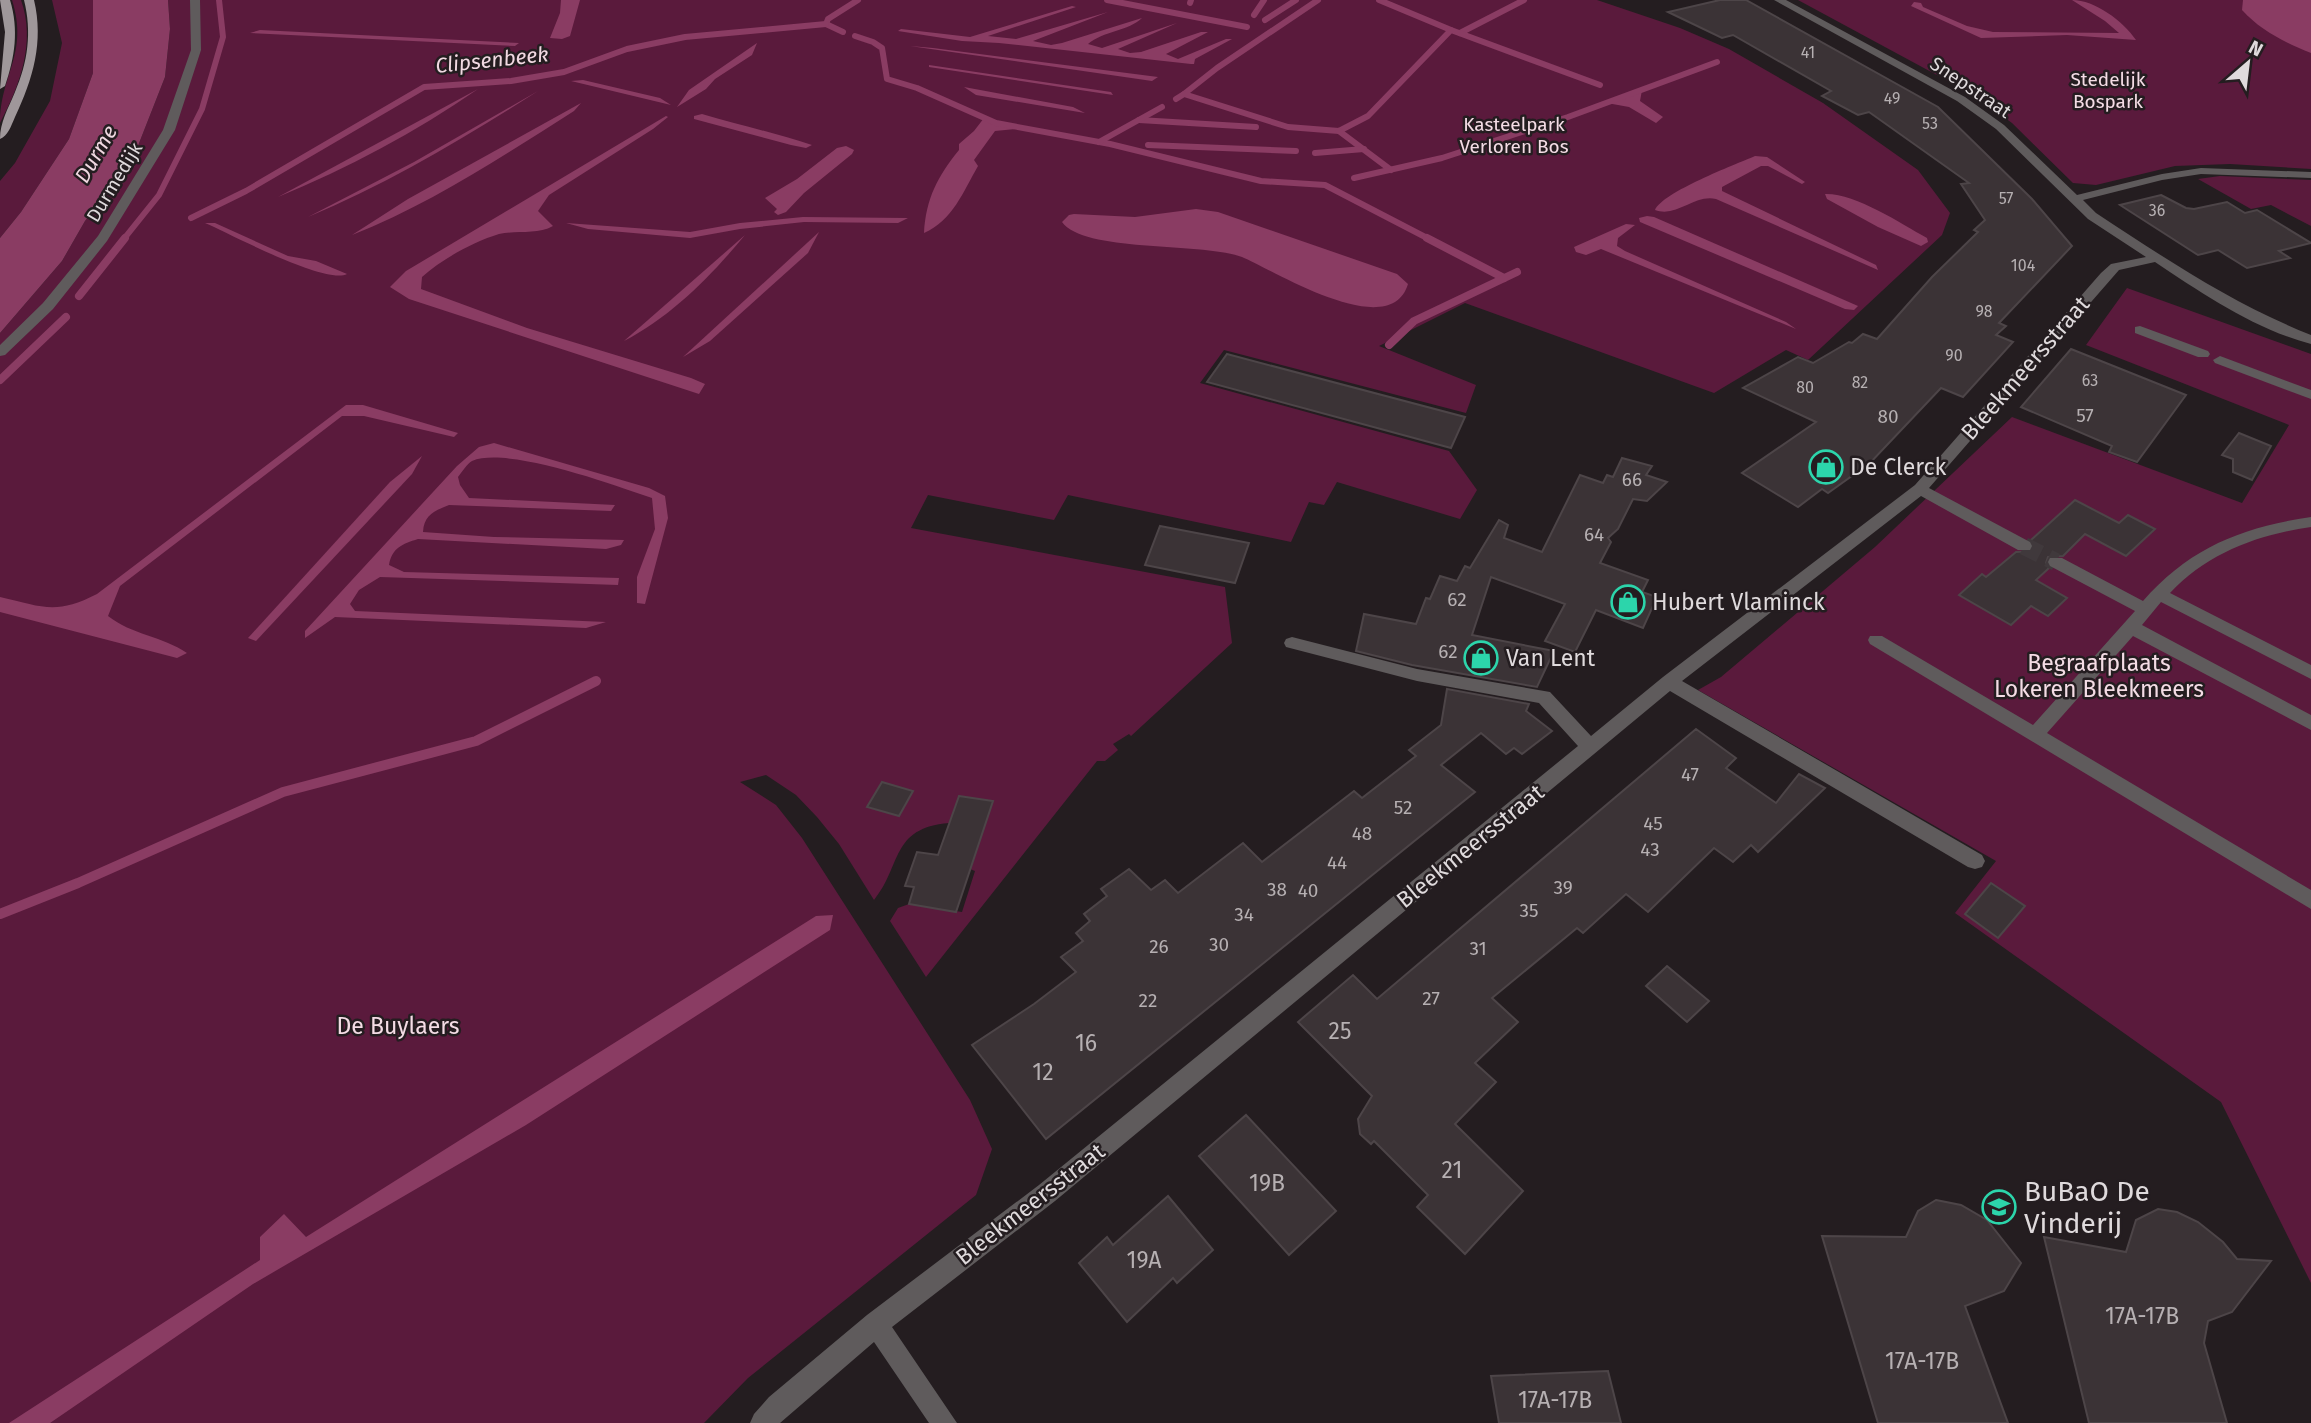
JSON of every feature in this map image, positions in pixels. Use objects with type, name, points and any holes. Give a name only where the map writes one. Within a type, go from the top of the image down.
[{"type":"main road","points":[[0,86],[6,69],[10,39],[10,22],[5,0]]},
{"type":"main road","points":[[0,136],[18,99],[32,55],[34,26],[29,0]]},
{"type":"street","name":"Durmedijk","points":[[0,352],[48,306],[103,239],[169,130],[197,50],[195,0]]},
{"type":"street","name":"Snepstraat","points":[[1779,0],[1927,79],[1987,116],[2092,216],[2212,294],[2259,319],[2311,340]]},
{"type":"street","points":[[2074,199],[2162,177],[2201,171],[2311,175]]},
{"type":"street","name":"Bleekmeersstraat","points":[[762,1423],[778,1406],[876,1324],[1047,1193],[1669,682],[1920,489],[2115,267],[2157,258]]},
{"type":"street","points":[[2140,330],[2203,354],[2209,361],[2220,360],[2311,395]]},
{"type":"street","points":[[1920,489],[2024,546]]},
{"type":"street","points":[[2035,735],[2159,594],[2188,567],[2233,543],[2287,525],[2311,522]]},
{"type":"street","points":[[2056,562],[2146,610]]},
{"type":"street","points":[[2159,594],[2311,673]]},
{"type":"street","points":[[2131,627],[2311,723]]},
{"type":"street","points":[[1876,640],[2311,900]]},
{"type":"street","points":[[1292,643],[1417,675],[1544,697],[1590,747]]},
{"type":"street","points":[[1669,682],[1975,861]]},
{"type":"street","points":[[876,1324],[944,1423]]},
{"type":"green space","points":[[12,0],[21,0],[27,32],[26,47],[14,94],[0,123],[4,91],[16,50],[16,19]]},
{"type":"green space","points":[[52,0],[93,0],[93,73],[69,139],[21,212],[0,238],[0,181],[15,163],[50,101],[62,43]]},
{"type":"green space","name":"De Buylaers","points":[[168,0],[1597,0],[1680,28],[1729,49],[1823,103],[1918,170],[1950,213],[1942,235],[1808,360],[1786,350],[1714,393],[1465,303],[1379,346],[1476,385],[1466,413],[1224,350],[1200,383],[1449,451],[1477,490],[1460,519],[1337,482],[1324,505],[1309,502],[1291,542],[1068,495],[1054,520],[928,495],[911,528],[1225,587],[1232,643],[1131,736],[1129,734],[1113,744],[1118,750],[1105,761],[1097,761],[926,977],[890,921],[898,908],[909,904],[962,912],[975,871],[970,869],[993,801],[959,796],[949,823],[930,826],[916,832],[907,841],[874,900],[839,844],[796,795],[766,775],[740,782],[776,805],[802,838],[970,1100],[992,1149],[976,1195],[748,1378],[704,1423],[0,1423],[0,333],[62,261],[85,221],[134,156],[165,77],[170,29]]},
{"type":"green space","name":"Stedelijk Bospark","points":[[1798,0],[2311,0],[2311,169],[2230,164],[2175,166],[2096,185],[2073,183],[2012,123],[1972,94]]},
{"type":"green space","points":[[2220,176],[2311,180],[2311,226],[2271,205],[2251,209],[2198,179]]},
{"type":"green space","name":"Begraafplaats Lokeren Bleekmeers","points":[[2127,288],[2311,354],[2311,1283],[2221,1102],[1955,913],[1996,861],[1698,690],[1721,677],[1875,547],[2012,417],[2242,503],[2289,425],[2086,345]]},
{"type":"water","name":"Durme","points":[[93,0],[168,0],[170,29],[165,77],[134,156],[85,221],[62,261],[0,333],[0,238],[21,212],[69,139],[93,73]]},
{"type":"water","points":[[561,0],[580,0],[570,36],[562,39],[550,38],[560,13]]},
{"type":"water","points":[[2072,0],[2090,4],[2108,13],[2136,40],[2067,35],[1981,38],[1911,6],[1914,2],[1921,3],[1923,7],[1967,26],[1993,32],[2119,33]]},
{"type":"water","points":[[2243,0],[2311,0],[2311,53],[2283,41],[2257,24],[2242,10]]},
{"type":"water","points":[[1076,7],[988,36],[1016,39],[1108,12],[1033,41],[1051,45],[1062,43],[1142,18],[1088,44],[1102,48],[1177,23],[1118,49],[1130,53],[1141,52],[1208,32],[1166,54],[1178,59],[1232,39],[1195,59],[1194,64],[1191,64],[962,41],[898,31],[901,29],[970,37]]},
{"type":"water","points":[[260,30],[519,43],[515,46],[250,33]]},
{"type":"water","points":[[757,43],[752,55],[677,107],[689,90]]},
{"type":"water","points":[[910,46],[933,48],[1158,77],[1152,81]]},
{"type":"water","points":[[929,67],[1111,92],[1113,95]]},
{"type":"water","points":[[583,80],[660,98],[671,105],[571,81]]},
{"type":"water","points":[[964,87],[1073,107],[1085,113],[976,95]]},
{"type":"water","points":[[478,89],[381,148],[278,197]]},
{"type":"water","points":[[1642,90],[1640,101],[1663,117],[1656,123],[1629,107],[1607,103]]},
{"type":"water","points":[[538,91],[426,159],[368,190],[308,217],[414,162]]},
{"type":"water","points":[[581,103],[574,111],[466,178],[410,209],[352,235],[408,199]]},
{"type":"water","points":[[702,114],[812,145],[806,148],[791,145],[694,119],[694,116]]},
{"type":"water","points":[[668,117],[653,129],[549,195],[538,211],[553,226],[499,234],[468,246],[422,277],[421,289],[527,328],[691,378],[705,384],[699,394],[409,299],[390,287],[406,271]]},
{"type":"water","points":[[984,118],[1026,128],[995,131],[974,160],[978,166],[950,213],[924,233],[930,198],[939,178],[959,150],[959,144]]},
{"type":"water","points":[[846,146],[854,150],[852,154],[804,193],[786,212],[778,215],[774,212],[777,209],[765,198],[797,179],[837,148]]},
{"type":"water","points":[[1755,156],[1767,157],[1805,182],[1802,184],[1768,166],[1761,166],[1722,187],[1722,191],[1876,265],[1878,270],[1716,199],[1700,200],[1671,211],[1655,210],[1671,195],[1685,187]]},
{"type":"water","points":[[1825,194],[1850,198],[1891,217],[1927,238],[1928,242],[1921,246],[1878,227],[1827,199]]},
{"type":"water","points":[[1196,209],[1218,212],[1397,274],[1408,284],[1397,301],[1379,307],[1356,305],[1303,287],[1242,257],[1224,252],[1118,243],[1074,232],[1062,222],[1074,214],[1135,217]]},
{"type":"water","points":[[1647,216],[1858,306],[1854,310],[1845,309],[1640,222],[1639,218]]},
{"type":"water","points":[[803,217],[908,218],[898,223],[804,222],[690,238],[588,229],[566,223],[690,232],[740,223]]},
{"type":"water","points":[[205,223],[215,223],[288,256],[316,261],[347,274],[336,275],[299,266]]},
{"type":"water","points":[[1626,224],[1635,225],[1618,238],[1617,246],[1625,251],[1786,322],[1796,329],[1601,249],[1586,255],[1576,252],[1574,247]]},
{"type":"water","points":[[819,232],[808,253],[710,341],[683,357]]},
{"type":"water","points":[[745,235],[690,294],[658,320],[624,341]]},
{"type":"water","points":[[346,405],[363,405],[458,433],[454,437],[364,416],[342,416],[120,586],[108,616],[187,653],[177,658],[0,612],[0,597],[39,606],[60,607],[97,594]]},
{"type":"water","points":[[494,443],[649,488],[665,496],[668,518],[645,604],[637,603],[637,577],[655,529],[652,498],[561,469],[510,459],[489,458],[472,461],[458,477],[469,498],[615,505],[611,511],[449,505],[431,514],[425,521],[423,532],[494,537],[624,540],[621,545],[606,549],[418,539],[399,548],[393,554],[389,565],[404,572],[619,578],[618,585],[380,577],[359,590],[350,604],[355,611],[606,622],[586,628],[335,617],[305,638],[305,631],[457,466],[479,447]]},
{"type":"water","points":[[422,456],[412,474],[256,641],[248,638],[390,482]]},
{"type":"water","points":[[833,915],[830,930],[526,1125],[253,1284],[50,1423],[9,1423],[260,1260],[260,1237],[284,1214],[306,1237],[816,916]]},
{"type":"building","points":[[1720,0],[1746,0],[1938,107],[2032,199],[2072,246],[1999,323],[2006,326],[1996,335],[2013,342],[1963,397],[1941,388],[1870,463],[1828,493],[1822,489],[1798,507],[1742,473],[1816,422],[1743,388],[1798,357],[1813,363],[1849,342],[1852,343],[1863,334],[1877,339],[1932,277],[1978,232],[1974,230],[1985,220],[1961,184],[1969,183],[1869,112],[1858,115],[1822,96],[1831,91],[1733,35],[1722,38],[1668,12]]},
{"type":"building","points":[[2161,195],[2186,208],[2194,209],[2227,202],[2245,213],[2257,210],[2311,243],[2279,251],[2290,258],[2247,268],[2218,250],[2198,255],[2120,205]]},
{"type":"building","points":[[2071,349],[2186,395],[2137,462],[2109,452],[2112,446],[2021,407]]},
{"type":"building","points":[[1227,354],[1465,417],[1451,448],[1207,382]]},
{"type":"building","points":[[2239,433],[2271,446],[2252,480],[2233,472],[2233,459],[2222,455]]},
{"type":"building","points":[[1622,458],[1652,466],[1646,475],[1667,482],[1647,501],[1633,499],[1618,529],[1608,538],[1611,542],[1600,563],[1648,580],[1642,592],[1657,597],[1643,628],[1596,610],[1575,652],[1545,641],[1565,604],[1491,577],[1472,635],[1554,651],[1537,687],[1412,665],[1356,651],[1364,614],[1416,624],[1426,598],[1430,599],[1440,576],[1457,581],[1465,566],[1470,568],[1499,520],[1508,525],[1504,538],[1542,552],[1580,475],[1603,483],[1607,475],[1613,477]]},
{"type":"building","points":[[2075,500],[2119,523],[2128,515],[2155,529],[2126,556],[2085,534],[2063,556],[2048,557],[2046,563],[2049,568],[2036,580],[2067,598],[2048,616],[2031,606],[2011,625],[1959,595],[1982,574],[1986,577],[2016,552],[2032,551],[2034,545],[2031,540]]},
{"type":"building","points":[[1160,526],[1249,543],[1235,583],[1145,565]]},
{"type":"building","points":[[1447,689],[1529,704],[1526,711],[1552,731],[1522,754],[1514,748],[1506,754],[1481,733],[1441,765],[1475,792],[1046,1139],[972,1045],[1076,972],[1061,957],[1083,941],[1076,933],[1090,921],[1084,914],[1107,896],[1101,889],[1129,869],[1151,890],[1165,880],[1178,893],[1243,843],[1262,862],[1354,791],[1362,798],[1416,756],[1409,750],[1441,725]]},
{"type":"building","points":[[1696,729],[1736,758],[1726,768],[1776,803],[1799,774],[1825,788],[1758,852],[1751,845],[1733,862],[1714,848],[1648,912],[1626,894],[1583,933],[1577,928],[1492,998],[1518,1022],[1475,1063],[1496,1082],[1455,1124],[1523,1191],[1465,1254],[1417,1207],[1428,1195],[1374,1141],[1371,1144],[1360,1134],[1358,1119],[1372,1096],[1298,1022],[1353,975],[1377,999]]},
{"type":"building","points":[[882,782],[913,791],[899,816],[867,807]]},
{"type":"building","points":[[959,796],[993,801],[956,912],[909,904],[914,887],[905,886],[917,852],[938,855]]},
{"type":"building","points":[[1991,883],[2025,906],[1998,938],[1965,914]]},
{"type":"building","points":[[1667,966],[1709,1001],[1687,1022],[1646,986]]},
{"type":"building","points":[[1246,1115],[1336,1211],[1289,1255],[1199,1156]]},
{"type":"building","points":[[1168,1196],[1213,1250],[1177,1283],[1173,1278],[1127,1322],[1079,1263],[1107,1237],[1113,1245]]},
{"type":"building","points":[[1936,1200],[1961,1205],[1987,1220],[2021,1263],[2004,1291],[1965,1306],[2008,1423],[1878,1423],[1822,1236],[1906,1237],[1918,1211]]},
{"type":"building","points":[[2158,1209],[2177,1212],[2198,1222],[2223,1242],[2237,1259],[2271,1261],[2232,1312],[2208,1321],[2204,1343],[2227,1423],[2089,1423],[2044,1237],[2126,1252],[2136,1220]]},
{"type":"building","points":[[1608,1371],[1621,1423],[1499,1423],[1491,1376]]},
{"type":"waterway","points":[[123,240],[159,195],[202,109],[223,37],[219,0]]},
{"type":"waterway","name":"Clipsenbeek","points":[[826,24],[828,19],[858,0]]},
{"type":"waterway","points":[[1107,0],[1247,27]]},
{"type":"waterway","points":[[1254,15],[1264,0]]},
{"type":"waterway","points":[[1265,20],[1296,0]]},
{"type":"waterway","points":[[1184,94],[1217,68],[1318,0]]},
{"type":"waterway","points":[[1379,0],[1451,30]]},
{"type":"waterway","points":[[1460,33],[1524,0]]},
{"type":"waterway","name":"Clipsenbeek","points":[[191,218],[246,191],[424,87],[511,81],[564,72],[627,49],[685,37],[826,24]]},
{"type":"waterway","name":"Clipsenbeek","points":[[826,24],[843,32]]},
{"type":"waterway","points":[[1339,131],[1368,116],[1451,30]]},
{"type":"waterway","points":[[1451,30],[1600,85]]},
{"type":"waterway","points":[[855,36],[882,48],[887,79],[917,88],[996,123],[1099,142]]},
{"type":"waterway","points":[[1391,170],[1442,158],[1568,117],[1717,62]]},
{"type":"waterway","points":[[1176,99],[1184,94]]},
{"type":"waterway","points":[[1184,94],[1288,127],[1339,131]]},
{"type":"waterway","points":[[1099,142],[1162,107]]},
{"type":"waterway","points":[[1139,120],[1256,127]]},
{"type":"waterway","points":[[1339,131],[1363,149]]},
{"type":"waterway","points":[[1099,142],[1261,181],[1325,185],[1431,240]]},
{"type":"waterway","points":[[1148,145],[1296,151]]},
{"type":"waterway","points":[[1315,153],[1363,149]]},
{"type":"waterway","points":[[1363,149],[1391,170]]},
{"type":"waterway","points":[[1354,178],[1391,170]]},
{"type":"waterway","points":[[79,296],[125,238]]},
{"type":"waterway","points":[[1427,238],[1504,278]]},
{"type":"waterway","points":[[1389,345],[1414,321],[1517,272]]},
{"type":"waterway","points":[[0,380],[66,317]]},
{"type":"waterway","points":[[0,914],[78,883],[283,792],[476,741],[596,681]]},
{"type":"tunnel","points":[[2024,546],[2056,562]]},
{"type":"place","name":"De Clerck","points":[[1826,467]]},
{"type":"place","name":"Hubert Vlaminck","points":[[1628,602]]},
{"type":"place","name":"Van Lent","points":[[1481,658]]},
{"type":"place","name":"BuBaO De Vinderij","points":[[1999,1207]]},
{"type":"park label","name":"Kasteelpark Verloren Bos","points":[[1514,135]]}]
